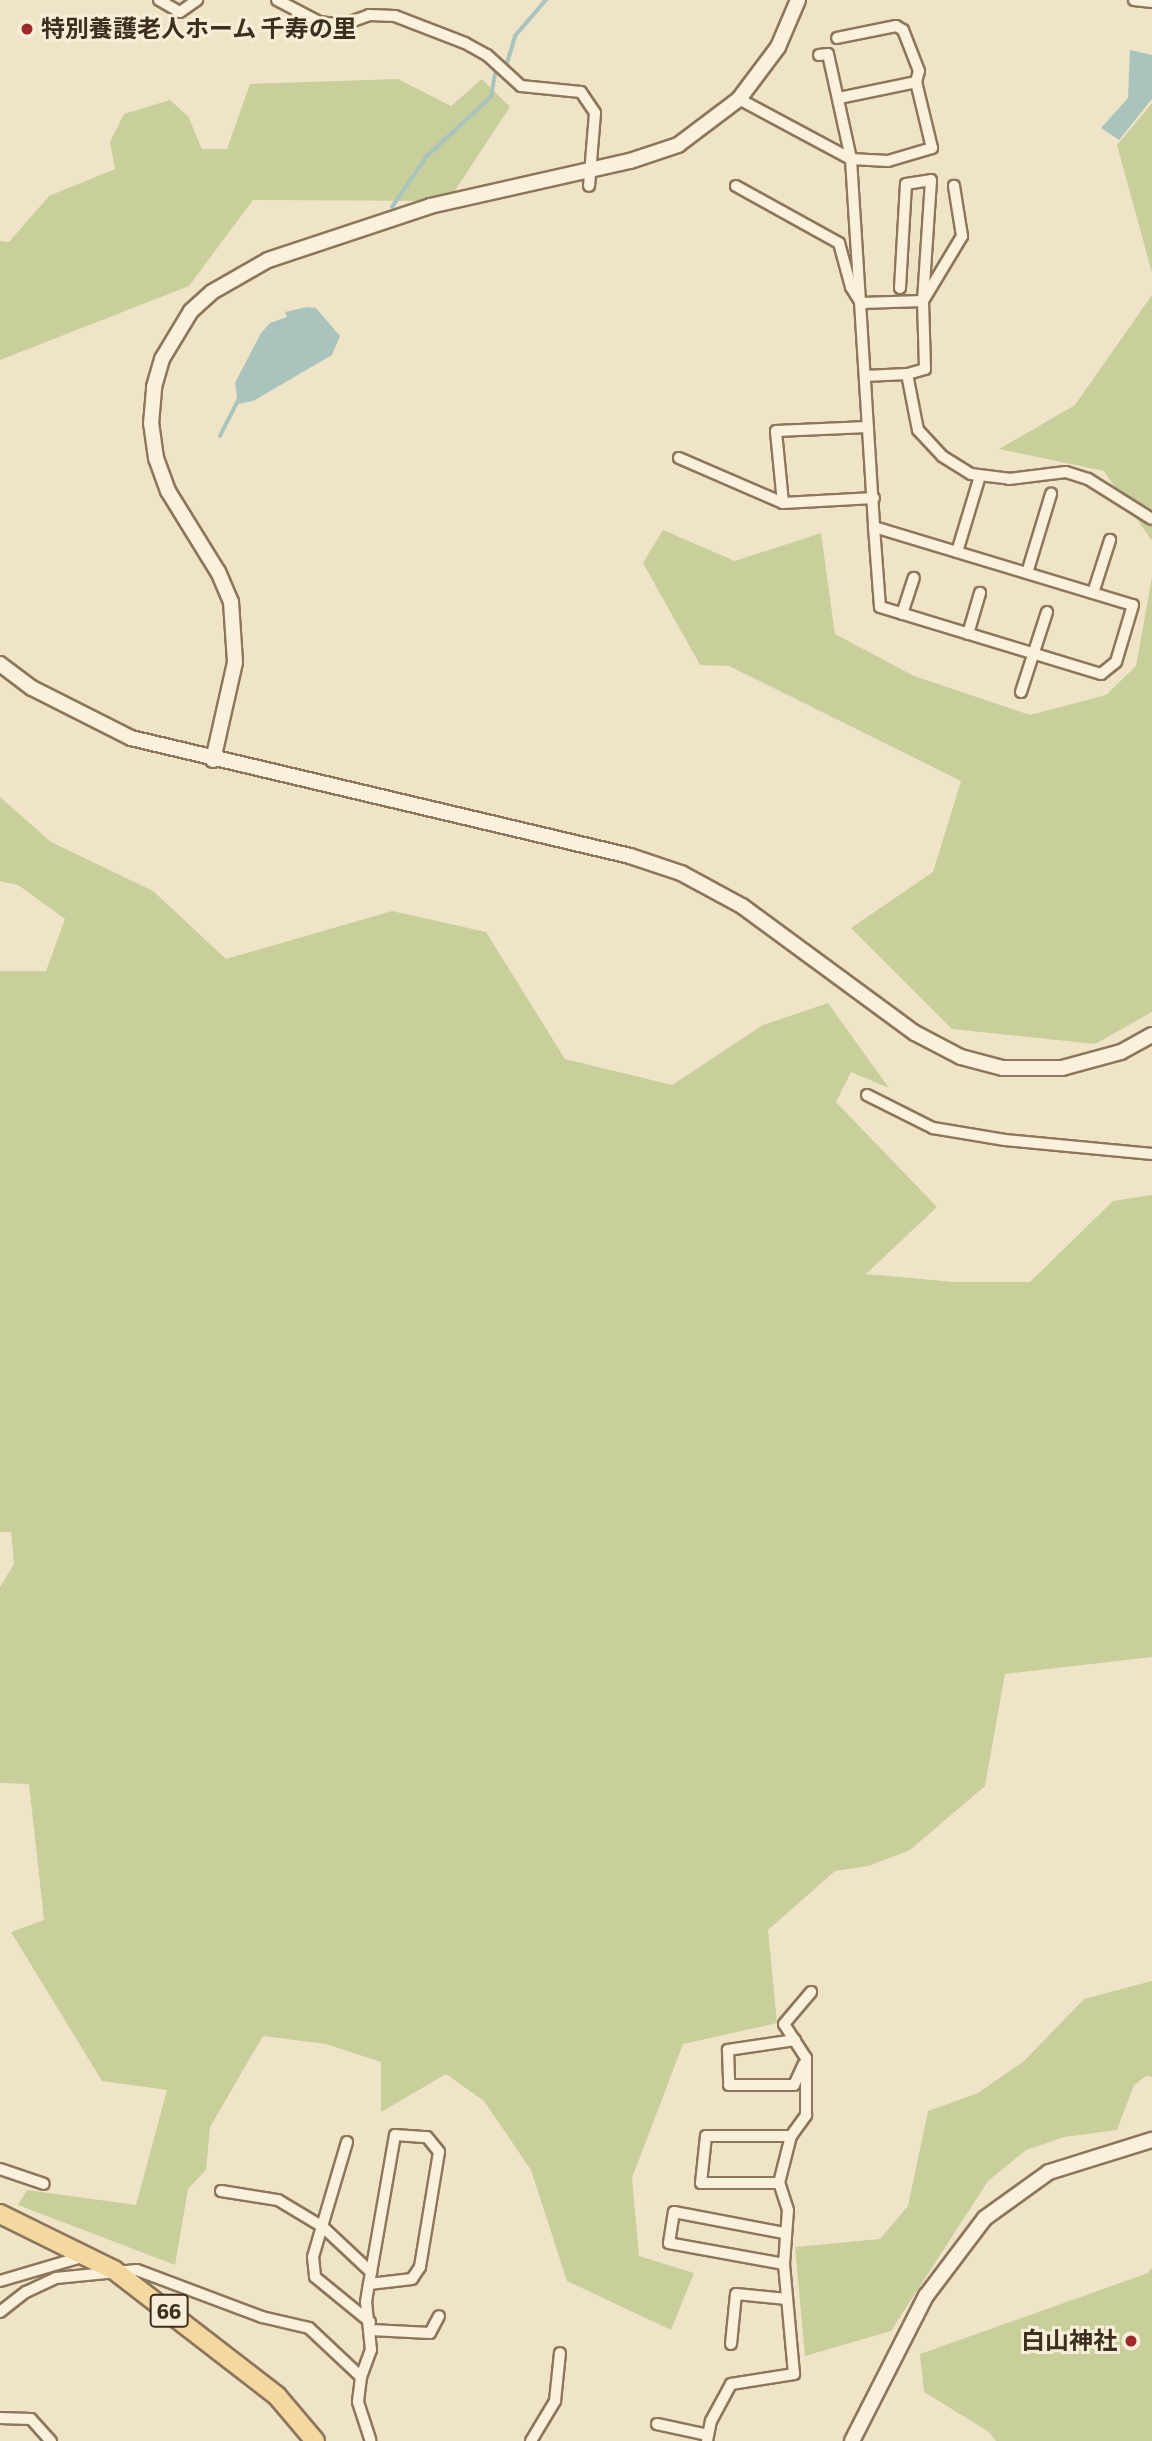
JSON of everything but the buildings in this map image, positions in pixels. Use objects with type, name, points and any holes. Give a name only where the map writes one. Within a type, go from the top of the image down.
[{"type":"main road","name":"66","points":[[0,2214],[114,2270],[277,2396],[315,2441]]},
{"type":"street","points":[[159,0],[180,12],[197,0]]},
{"type":"street","points":[[277,0],[320,22],[342,25],[369,15],[395,16],[476,49],[521,86],[581,92],[595,113],[589,186]]},
{"type":"street","points":[[212,760],[235,662],[235,635],[231,602],[219,572],[168,491],[156,458],[151,424],[154,387],[173,335],[212,292],[254,265],[430,206],[590,170],[678,145],[739,99],[778,47],[798,0]]},
{"type":"street","points":[[1134,0],[1152,2]]},
{"type":"street","points":[[739,99],[851,159],[888,161],[932,148],[916,82],[919,71],[903,30],[896,26],[838,38]]},
{"type":"street","points":[[819,55],[828,54],[851,159],[862,303],[865,376],[874,498],[874,527],[880,607],[1101,674],[1116,662],[1133,605],[874,527]]},
{"type":"street","points":[[839,98],[916,82]]},
{"type":"street","points":[[865,376],[907,374],[925,369],[923,301],[931,180],[906,184],[900,288]]},
{"type":"street","points":[[737,186],[839,243],[851,287],[862,303]]},
{"type":"street","points":[[923,301],[962,236],[954,186]]},
{"type":"street","points":[[862,303],[923,301]]},
{"type":"street","points":[[907,374],[918,430],[942,456],[979,476],[1009,479],[1066,472],[1088,479],[1152,519]]},
{"type":"street","points":[[783,503],[776,431],[868,426]]},
{"type":"street","points":[[679,458],[783,503],[874,498]]},
{"type":"street","points":[[957,552],[979,476]]},
{"type":"street","points":[[1027,573],[1051,494]]},
{"type":"street","points":[[1093,593],[1110,540]]},
{"type":"street","points":[[902,614],[914,578]]},
{"type":"street","points":[[968,634],[980,593]]},
{"type":"street","points":[[1021,692],[1047,612]]},
{"type":"street","points":[[0,664],[32,688],[106,728],[212,760],[630,856],[681,873],[742,906],[915,1033],[979,1062],[1003,1068],[1062,1068],[1121,1052],[1152,1035]]},
{"type":"street","points":[[867,1095],[933,1128],[1005,1140],[1152,1154]]},
{"type":"street","points":[[657,2424],[708,2438],[730,2384],[794,2374],[784,2264],[784,2233],[788,2210],[779,2183],[790,2136],[806,2115],[806,2058],[784,2024],[811,1992]]},
{"type":"street","points":[[795,2040],[728,2050],[729,2085],[794,2085],[806,2058]]},
{"type":"street","points":[[221,2191],[278,2200],[323,2227],[370,2278],[412,2279],[420,2267],[439,2152],[427,2137],[395,2135],[370,2278],[371,2350],[361,2377],[358,2402],[370,2440]]},
{"type":"street","points":[[779,2183],[701,2183],[706,2136],[790,2136]]},
{"type":"street","points":[[852,2441],[926,2296],[985,2218],[1049,2172],[1152,2140]]},
{"type":"street","points":[[347,2142],[313,2257],[315,2277],[371,2326],[430,2333],[439,2316]]},
{"type":"street","points":[[0,2169],[44,2184]]},
{"type":"street","points":[[784,2233],[674,2212],[670,2244],[784,2264]]},
{"type":"street","points":[[0,2281],[88,2256]]},
{"type":"street","points":[[0,2312],[26,2292],[56,2278],[114,2270],[137,2270],[262,2316],[309,2328],[361,2377]]},
{"type":"street","points":[[731,2344],[736,2294],[787,2299]]},
{"type":"street","points":[[531,2441],[555,2401],[560,2353]]},
{"type":"street","points":[[0,2418],[31,2419],[51,2441]]},
{"type":"green space","points":[[398,79],[451,106],[482,79],[510,107],[448,201],[253,200],[189,286],[0,360],[0,241],[9,242],[49,196],[115,169],[110,142],[124,114],[170,100],[188,116],[202,149],[227,149],[250,84]]},
{"type":"green space","points":[[1152,103],[1152,273],[1117,145]]},
{"type":"green space","points":[[1152,295],[1152,541],[1104,471],[999,449],[1075,405]]},
{"type":"green space","points":[[663,530],[735,561],[821,533],[835,634],[914,676],[1030,715],[1106,695],[1136,666],[1152,577],[1152,1012],[1095,1044],[952,1029],[851,928],[933,872],[961,781],[729,666],[700,665],[643,563]]},
{"type":"green space","points":[[0,797],[51,842],[153,891],[226,959],[392,911],[486,932],[565,1059],[672,1085],[763,1025],[828,1003],[889,1088],[851,1072],[836,1102],[937,1207],[866,1274],[955,1282],[1030,1282],[1113,1201],[1152,1195],[1152,1657],[1005,1674],[985,1786],[910,1850],[868,1866],[835,1871],[768,1930],[777,2023],[683,2044],[632,2178],[639,2256],[694,2273],[671,2330],[567,2281],[531,2170],[484,2101],[446,2074],[381,2112],[381,2062],[326,2044],[263,2036],[210,2127],[206,2170],[188,2189],[175,2265],[18,2205],[27,2190],[136,2205],[167,2090],[102,2081],[11,1932],[44,1920],[29,1784],[0,1783],[0,1587],[14,1564],[11,1532],[0,1532],[0,971],[46,971],[65,919],[18,885],[0,881]]},
{"type":"green space","points":[[1152,1981],[1152,2077],[1146,2076],[1134,2085],[1117,2130],[1064,2137],[1026,2150],[988,2181],[891,2331],[805,2356],[795,2247],[880,2239],[908,2206],[928,2111],[978,2093],[1024,2061],[1084,1999]]},
{"type":"green space","points":[[1152,2267],[1152,2441],[996,2441],[989,2432],[924,2392],[920,2354],[1148,2273]]},
{"type":"water","points":[[1130,50],[1152,55],[1152,99],[1119,140],[1101,128],[1128,98]]},
{"type":"water","points":[[307,307],[316,308],[340,336],[332,355],[253,401],[238,404],[235,383],[261,333],[270,323],[287,317],[285,312]]},
{"type":"waterway","points":[[507,63],[515,36],[546,0]]},
{"type":"waterway","points":[[392,207],[427,156],[491,97],[495,74]]},
{"type":"waterway","points":[[220,436],[238,401]]},
{"type":"place","name":"特別養護老人ホーム 千寿の里","points":[[27,29]]},
{"type":"place","name":"白山神社","points":[[1131,2341]]}]
